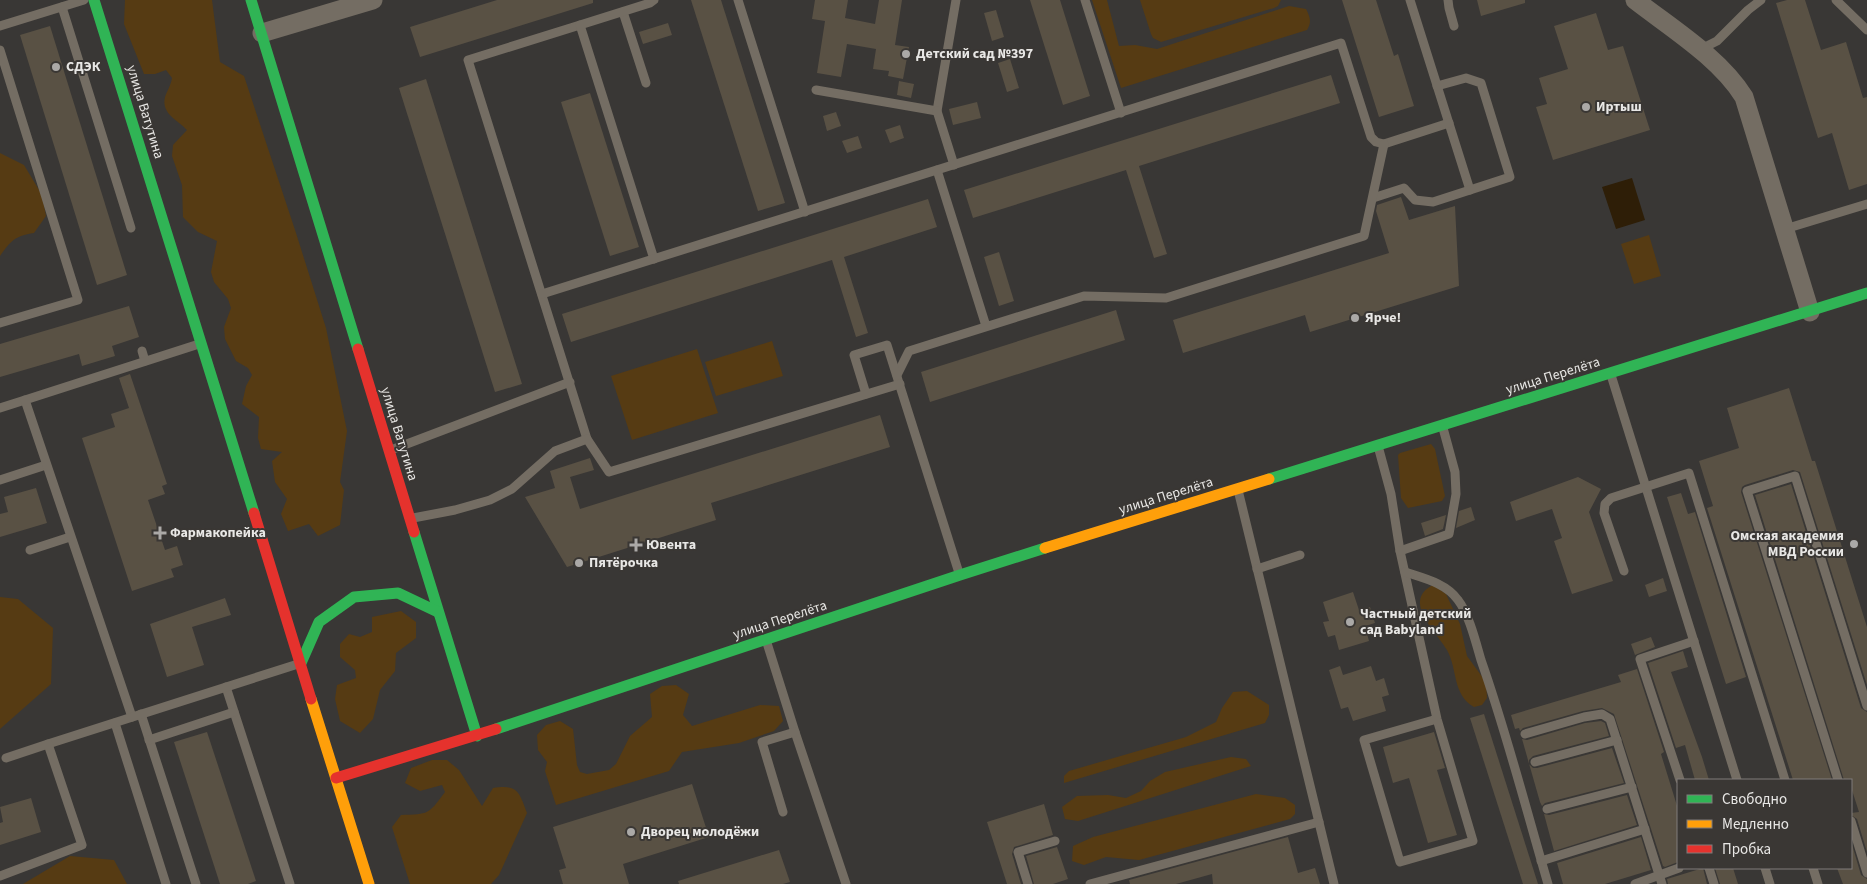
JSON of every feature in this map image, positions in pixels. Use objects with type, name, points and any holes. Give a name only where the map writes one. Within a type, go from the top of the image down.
[{"type":"main road","name":"улица Ватутина","points":[[94,0],[368,884]]},
{"type":"main road","name":"улица Ватутина","points":[[251,0],[476,736]]},
{"type":"main road","name":"улица Перелёта","points":[[476,736],[960,575],[1867,293]]},
{"type":"main road","points":[[300,663],[319,622],[354,597],[398,593],[438,612]]},
{"type":"main road","points":[[336,778],[476,736]]},
{"type":"street","points":[[262,33],[373,0]]},
{"type":"street","points":[[1635,0],[1721,67],[1734,81],[1744,97],[1810,312]]},
{"type":"lane","points":[[0,26],[84,0]]},
{"type":"lane","points":[[654,0],[623,12],[468,60],[587,439],[609,472],[866,394],[898,380],[909,351],[986,326],[1084,296],[1166,298],[1364,236],[1384,144]]},
{"type":"lane","points":[[738,0],[804,212]]},
{"type":"lane","points":[[954,165],[937,111],[956,0]]},
{"type":"lane","points":[[1085,0],[1121,113]]},
{"type":"lane","points":[[1410,0],[1470,190]]},
{"type":"lane","points":[[1448,0],[1448,8],[1454,26]]},
{"type":"lane","points":[[1699,50],[1717,41],[1748,10],[1762,0]]},
{"type":"lane","points":[[1836,0],[1867,30]]},
{"type":"lane","points":[[62,7],[131,228]]},
{"type":"lane","points":[[623,12],[646,83]]},
{"type":"lane","points":[[580,25],[654,259]]},
{"type":"lane","points":[[542,294],[1341,44],[1371,137],[1376,142],[1384,144],[1449,123]]},
{"type":"lane","points":[[0,50],[78,300],[0,322]]},
{"type":"lane","points":[[1373,198],[1404,188],[1415,200],[1433,202],[1510,178],[1481,83],[1466,78],[1437,86]]},
{"type":"lane","points":[[816,90],[937,111]]},
{"type":"lane","points":[[937,170],[986,326]]},
{"type":"lane","points":[[1785,229],[1867,204]]},
{"type":"lane","points":[[0,408],[201,343]]},
{"type":"lane","points":[[866,394],[854,356],[887,345],[960,575]]},
{"type":"lane","points":[[142,351],[145,362]]},
{"type":"lane","points":[[1610,374],[1737,779]]},
{"type":"lane","points":[[388,451],[570,382]]},
{"type":"lane","points":[[25,400],[70,537],[136,716],[149,740],[196,884]]},
{"type":"lane","points":[[1400,552],[1448,534],[1456,494],[1454,472],[1443,426]]},
{"type":"lane","points":[[410,519],[455,510],[490,500],[512,489],[555,452],[587,439]]},
{"type":"lane","points":[[1378,446],[1392,494],[1400,552],[1437,719],[1473,841],[1400,862],[1364,740],[1437,719]]},
{"type":"lane","points":[[0,480],[46,465]]},
{"type":"lane","points":[[1624,571],[1604,513],[1605,504],[1612,498],[1689,473],[1786,779]]},
{"type":"lane","points":[[1838,779],[1748,491],[1795,476],[1867,706]]},
{"type":"lane","points":[[1238,490],[1334,884]]},
{"type":"lane","points":[[30,550],[70,537]]},
{"type":"lane","points":[[1257,569],[1300,555]]},
{"type":"lane","points":[[1404,572],[1435,582],[1459,600],[1500,714],[1548,884]]},
{"type":"lane","points":[[766,640],[846,884]]},
{"type":"lane","points":[[1680,779],[1640,659],[1694,642]]},
{"type":"lane","points":[[6,758],[300,663]]},
{"type":"lane","points":[[226,687],[290,884]]},
{"type":"lane","points":[[149,740],[234,712]]},
{"type":"lane","points":[[1525,734],[1584,717],[1602,714],[1610,719],[1661,880]]},
{"type":"lane","points":[[115,723],[166,884]]},
{"type":"lane","points":[[783,812],[762,742],[795,732]]},
{"type":"lane","points":[[1535,762],[1617,740]]},
{"type":"lane","points":[[0,876],[82,845],[48,744]]},
{"type":"lane","points":[[1547,809],[1632,787]]},
{"type":"lane","points":[[1090,884],[1319,822]]},
{"type":"lane","points":[[1852,824],[1867,872]]},
{"type":"lane","points":[[1541,860],[1645,829]]},
{"type":"lane","points":[[1028,884],[1018,852],[1055,841]]},
{"type":"lane","points":[[1635,884],[1661,880],[1678,869]]},
{"type":"lane","points":[[1709,869],[1714,884]]},
{"type":"lane","points":[[1765,869],[1770,884]]},
{"type":"lane","points":[[1813,869],[1818,884]]},
{"type":"shaded area","points":[[125,0],[212,0],[220,62],[244,76],[326,328],[347,431],[340,482],[344,490],[340,525],[318,536],[309,524],[288,531],[281,514],[287,499],[275,482],[272,461],[282,452],[261,449],[258,438],[259,417],[242,404],[246,386],[252,375],[248,368],[236,361],[225,339],[224,327],[231,308],[228,299],[214,282],[211,272],[217,241],[198,232],[183,217],[182,185],[172,156],[173,145],[187,130],[165,108],[165,97],[172,78],[166,70],[155,74],[144,74],[124,24]]},
{"type":"shaded area","points":[[1092,0],[1107,0],[1119,46],[1135,45],[1157,49],[1289,6],[1306,9],[1310,22],[1307,30],[1121,88]]},
{"type":"shaded area","points":[[1140,0],[1281,0],[1278,6],[1274,8],[1161,42],[1153,38],[1151,34]]},
{"type":"shaded area","points":[[0,153],[24,165],[42,195],[46,216],[34,233],[14,240],[0,256]]},
{"type":"shaded area","points":[[1632,178],[1645,220],[1616,229],[1602,187]]},
{"type":"shaded area","points":[[1649,235],[1661,276],[1634,284],[1621,244]]},
{"type":"shaded area","points":[[772,341],[783,376],[716,396],[705,362]]},
{"type":"shaded area","points":[[697,349],[718,413],[632,440],[611,376]]},
{"type":"shaded area","points":[[1431,444],[1435,449],[1445,496],[1442,501],[1408,508],[1401,498],[1398,455]]},
{"type":"shaded area","points":[[1433,585],[1446,594],[1460,624],[1467,656],[1486,682],[1487,698],[1482,705],[1474,707],[1462,695],[1447,650],[1424,617],[1420,599],[1424,592]]},
{"type":"shaded area","points":[[0,597],[18,599],[53,628],[51,684],[0,729]]},
{"type":"shaded area","points":[[401,611],[416,622],[416,638],[396,653],[395,671],[380,690],[373,719],[360,733],[340,721],[335,699],[337,685],[356,678],[355,670],[340,657],[340,644],[349,634],[360,637],[372,632],[372,617]]},
{"type":"shaded area","points":[[676,685],[689,694],[683,715],[692,726],[760,705],[779,706],[783,721],[774,731],[739,743],[682,752],[669,771],[556,805],[545,771],[547,762],[538,750],[537,735],[546,725],[560,721],[573,729],[577,765],[580,772],[587,774],[609,770],[616,764],[630,736],[652,717],[650,694],[662,686]]},
{"type":"shaded area","points":[[1247,691],[1269,705],[1269,715],[1265,723],[1064,783],[1064,776],[1069,771],[1186,737],[1216,722],[1222,708],[1233,692]]},
{"type":"shaded area","points":[[1231,757],[1246,759],[1251,766],[1078,821],[1065,819],[1062,807],[1077,796],[1108,795],[1126,798],[1141,791],[1150,781],[1165,772]]},
{"type":"shaded area","points":[[432,760],[447,760],[459,770],[482,806],[493,788],[508,787],[513,789],[522,800],[527,813],[499,875],[491,884],[410,884],[392,827],[401,815],[427,812],[445,792],[442,785],[420,791],[405,783],[411,768]]},
{"type":"shaded area","points":[[1256,794],[1285,798],[1295,805],[1295,814],[1290,819],[1139,860],[1106,857],[1084,865],[1072,861],[1073,846],[1093,837]]},
{"type":"shaded area","points":[[70,856],[114,860],[127,884],[23,884]]},
{"type":"building","points":[[497,0],[593,0],[593,3],[420,57],[410,27]]},
{"type":"building","points":[[691,0],[721,0],[785,203],[758,211]]},
{"type":"building","points":[[815,0],[848,0],[845,18],[875,24],[879,0],[902,0],[895,45],[909,47],[903,79],[888,76],[889,71],[873,69],[876,49],[847,44],[841,77],[817,73],[825,21],[812,19]]},
{"type":"building","points":[[1030,0],[1060,0],[1090,96],[1063,105]]},
{"type":"building","points":[[1342,0],[1376,0],[1394,56],[1398,54],[1414,106],[1379,117]]},
{"type":"building","points":[[1477,0],[1525,0],[1525,3],[1481,16]]},
{"type":"building","points":[[1787,0],[1805,0],[1821,50],[1846,42],[1863,98],[1867,97],[1867,184],[1849,190],[1832,133],[1818,138],[1776,3]]},
{"type":"building","points":[[996,10],[1004,37],[992,41],[984,13]]},
{"type":"building","points":[[1596,13],[1608,50],[1623,46],[1650,130],[1553,160],[1536,107],[1547,104],[1539,78],[1568,69],[1554,26]]},
{"type":"building","points":[[668,23],[672,35],[643,44],[639,32]]},
{"type":"building","points":[[50,26],[127,275],[97,285],[20,35]]},
{"type":"building","points":[[1010,59],[1019,88],[1007,92],[998,63]]},
{"type":"building","points":[[1331,75],[1340,103],[1139,166],[1167,254],[1154,258],[1126,170],[973,218],[964,190]]},
{"type":"building","points":[[426,79],[522,384],[495,392],[399,88]]},
{"type":"building","points":[[899,81],[914,84],[911,98],[897,95]]},
{"type":"building","points":[[590,93],[639,247],[610,256],[561,102]]},
{"type":"building","points":[[977,102],[981,118],[953,125],[949,109]]},
{"type":"building","points":[[836,112],[841,126],[827,131],[823,116]]},
{"type":"building","points":[[900,125],[904,138],[890,143],[885,130]]},
{"type":"building","points":[[858,136],[862,148],[847,153],[842,141]]},
{"type":"building","points":[[1401,197],[1409,220],[1455,206],[1459,286],[1310,332],[1305,315],[1183,353],[1173,320],[1389,253],[1376,211],[1377,205]]},
{"type":"building","points":[[928,199],[937,227],[844,257],[868,333],[856,337],[832,260],[571,342],[562,314]]},
{"type":"building","points":[[999,252],[1014,301],[999,306],[984,257]]},
{"type":"building","points":[[129,306],[139,337],[112,346],[115,356],[82,366],[79,354],[0,377],[0,344]]},
{"type":"building","points":[[1116,310],[1125,340],[930,402],[921,372]]},
{"type":"building","points":[[130,374],[167,484],[162,486],[165,494],[148,500],[165,550],[177,546],[183,565],[171,569],[174,577],[132,591],[82,438],[115,427],[111,414],[129,408],[119,378]]},
{"type":"building","points":[[1789,388],[1812,461],[1815,461],[1867,627],[1867,685],[1800,472],[1793,470],[1742,487],[1741,492],[1832,779],[1793,779],[1707,508],[1713,506],[1699,461],[1739,448],[1727,408]]},
{"type":"building","points":[[880,415],[890,447],[711,503],[716,520],[567,567],[525,497],[555,488],[550,471],[590,458],[594,470],[570,477],[580,509]]},
{"type":"building","points":[[1578,477],[1601,489],[1589,512],[1613,581],[1572,594],[1554,541],[1562,538],[1552,509],[1516,521],[1510,502]]},
{"type":"building","points":[[1791,484],[1861,708],[1867,712],[1867,852],[1857,819],[1852,816],[1852,813],[1859,812],[1852,790],[1852,779],[1844,779],[1755,495]]},
{"type":"building","points":[[36,488],[47,523],[0,537],[0,514],[8,512],[4,497]]},
{"type":"building","points":[[1681,493],[1688,514],[1695,512],[1746,677],[1726,684],[1667,497]]},
{"type":"building","points":[[1471,507],[1475,520],[1456,528],[1459,511]]},
{"type":"building","points":[[1446,515],[1443,529],[1425,536],[1421,523]]},
{"type":"building","points":[[1663,578],[1667,591],[1649,597],[1645,585]]},
{"type":"building","name":"Частный детский сад Babyland","points":[[1353,592],[1359,610],[1370,607],[1375,623],[1365,626],[1369,641],[1339,650],[1335,635],[1328,637],[1323,622],[1329,621],[1323,602]]},
{"type":"building","points":[[225,598],[231,615],[192,627],[204,665],[167,677],[150,624]]},
{"type":"building","points":[[1651,637],[1655,647],[1635,655],[1631,644]]},
{"type":"building","points":[[1683,651],[1688,667],[1671,672],[1709,779],[1695,779],[1685,745],[1676,748],[1648,663]]},
{"type":"building","points":[[1340,666],[1343,675],[1371,666],[1376,681],[1384,678],[1389,695],[1382,697],[1386,711],[1353,721],[1348,707],[1341,709],[1329,670]]},
{"type":"building","points":[[1637,669],[1664,752],[1661,754],[1677,806],[1677,862],[1665,867],[1663,866],[1614,714],[1602,708],[1583,711],[1523,728],[1520,731],[1519,728],[1515,729],[1511,715],[1621,682],[1618,675]]},
{"type":"building","points":[[1484,714],[1538,884],[1523,884],[1470,718]]},
{"type":"building","points":[[1601,721],[1605,723],[1609,736],[1533,756],[1529,760],[1529,764],[1522,739],[1527,740],[1585,723]]},
{"type":"building","points":[[207,732],[256,881],[248,884],[220,884],[174,742]]},
{"type":"building","points":[[1434,732],[1445,768],[1437,770],[1457,835],[1428,843],[1409,778],[1393,783],[1383,747]]},
{"type":"building","points":[[1612,748],[1624,783],[1545,803],[1542,806],[1529,764],[1533,768],[1537,768]]},
{"type":"building","name":"Дворец молодёжи","points":[[692,784],[709,837],[623,864],[629,884],[563,884],[559,870],[566,868],[553,827]]},
{"type":"building","points":[[1627,795],[1637,825],[1554,851],[1544,814],[1549,815]]},
{"type":"building","points":[[31,798],[41,832],[0,845],[0,823],[3,822],[0,807]]},
{"type":"building","points":[[1044,804],[1053,835],[1014,847],[1012,854],[1021,884],[1007,884],[987,822]]},
{"type":"building","points":[[1288,837],[1298,873],[1315,868],[1320,884],[1213,884],[1212,874],[1176,884],[1130,884],[1129,880]]},
{"type":"building","points":[[1641,837],[1651,870],[1605,884],[1563,884],[1557,863]]},
{"type":"building","points":[[1852,844],[1861,875],[1867,879],[1867,884],[1843,884],[1837,869],[1852,869]]},
{"type":"building","points":[[1057,847],[1068,879],[1053,884],[1034,884],[1026,856]]},
{"type":"building","name":"Дворец молодёжи","points":[[779,850],[790,882],[783,884],[679,884],[678,881]]},
{"type":"building","points":[[1703,869],[1707,884],[1668,884],[1667,879]]},
{"type":"building","points":[[1715,869],[1733,869],[1738,884],[1720,884]]},
{"type":"traffic: fast","points":[[94,0],[254,513]]},
{"type":"traffic: fast","points":[[251,0],[358,349]]},
{"type":"traffic: fast","points":[[1269,479],[1867,293]]},
{"type":"traffic: fast","points":[[414,532],[477,736]]},
{"type":"traffic: fast","points":[[496,729],[1045,548]]},
{"type":"traffic: fast","points":[[301,663],[319,622],[354,597],[398,593],[438,612]]},
{"type":"traffic: slow","points":[[1045,548],[1269,479]]},
{"type":"traffic: slow","points":[[311,699],[369,884]]},
{"type":"traffic: jam","points":[[358,349],[414,532]]},
{"type":"traffic: jam","points":[[254,513],[311,699]]},
{"type":"traffic: jam","points":[[336,778],[496,729]]},
{"type":"place","name":"Детский сад №397","points":[[906,54]]},
{"type":"place","name":"СДЭК","points":[[56,67]]},
{"type":"place","name":"Иртыш","points":[[1586,107]]},
{"type":"place","name":"Ярче!","points":[[1355,318]]},
{"type":"place","name":"Фармакопейка","points":[[160,533]]},
{"type":"place","name":"Омская академия МВД России","points":[[1854,544]]},
{"type":"place","name":"Ювента","points":[[636,545]]},
{"type":"place","name":"Пятёрочка","points":[[579,563]]},
{"type":"place","name":"Частный детский сад Babyland","points":[[1350,622]]},
{"type":"place","name":"Дворец молодёжи","points":[[631,832]]}]
